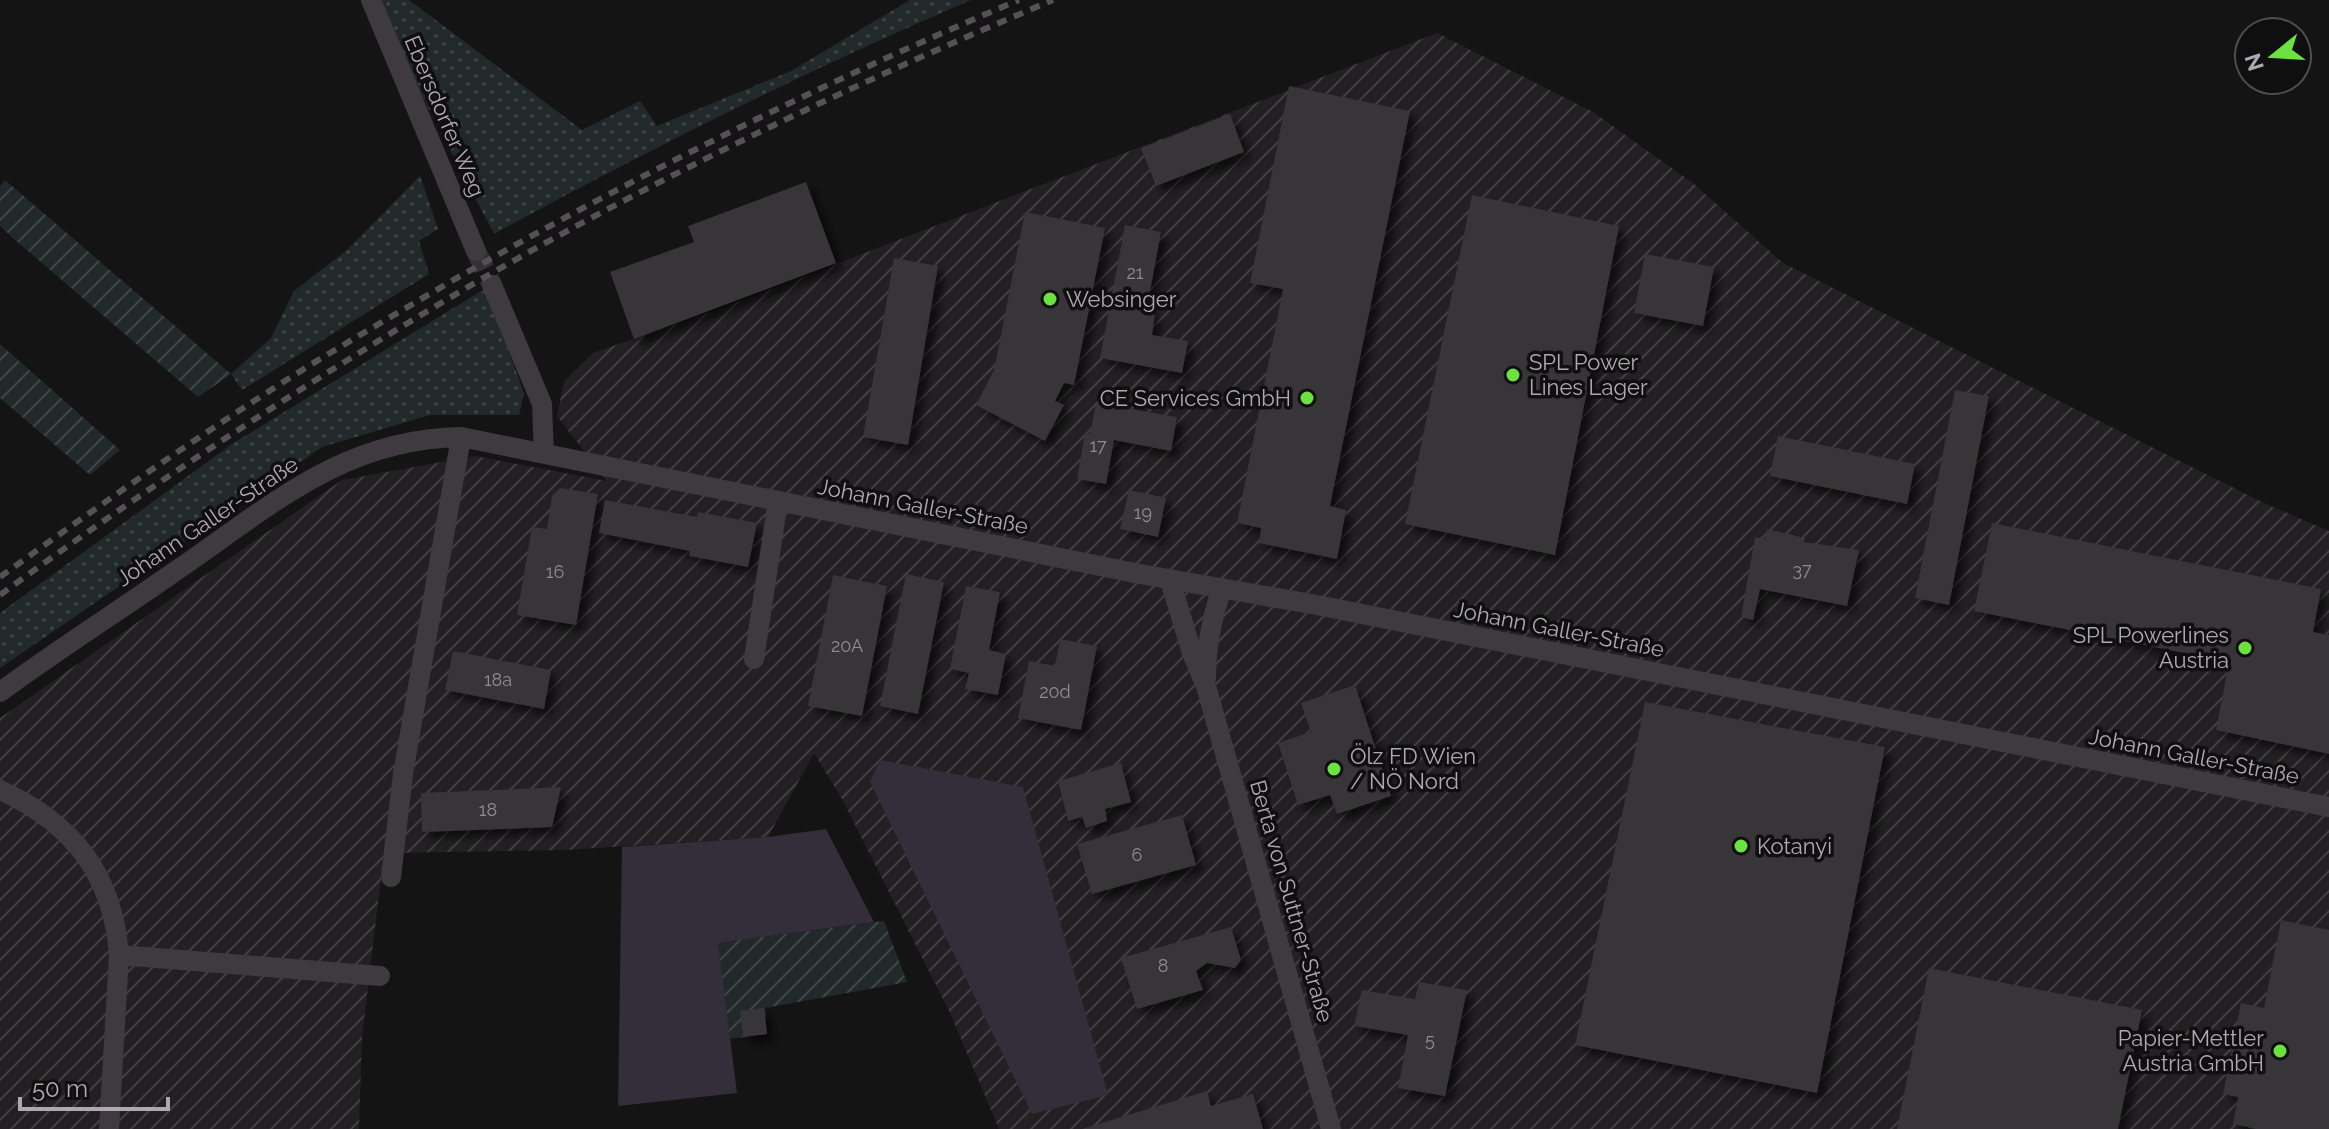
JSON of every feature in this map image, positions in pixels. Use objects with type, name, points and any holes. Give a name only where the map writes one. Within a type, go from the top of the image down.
[{"type":"street","name":"Ebersdorfer Weg","points":[[371,0],[476,251]]},
{"type":"street","points":[[492,285],[542,404],[544,454]]},
{"type":"street","points":[[391,877],[403,774],[461,437]]},
{"type":"street","name":"Johann Galler-Straße","points":[[0,692],[324,471],[397,444],[425,438],[461,437],[1170,580],[2329,807]]},
{"type":"street","points":[[754,659],[778,501]]},
{"type":"street","name":"Berta von Suttner-Straße","points":[[1170,580],[1192,653],[1206,686],[1331,1129]]},
{"type":"street","name":"Berta von Suttner-Straße","points":[[1206,686],[1206,656],[1213,613],[1222,588]]},
{"type":"street","points":[[0,790],[26,802],[71,836],[86,856],[110,902],[117,928],[119,955],[109,1129]]},
{"type":"street","points":[[119,955],[380,976]]},
{"type":"shaded area","points":[[379,0],[409,0],[582,130],[640,101],[657,126],[791,71],[910,0],[971,0],[730,111],[494,234],[420,92]]},
{"type":"shaded area","points":[[1437,33],[1593,112],[1694,184],[1783,263],[2264,503],[2329,531],[2329,1129],[999,1129],[950,1013],[843,801],[814,753],[768,837],[565,850],[384,853],[362,1037],[359,1129],[0,1129],[0,718],[342,480],[475,456],[607,481],[557,416],[564,381],[593,353],[724,307]]},
{"type":"shaded area","points":[[420,176],[438,229],[419,241],[429,274],[242,390],[231,374],[271,338],[294,291],[347,250]]},
{"type":"shaded area","points":[[5,180],[231,374],[198,397],[0,226],[0,186]]},
{"type":"shaded area","points":[[486,288],[524,393],[519,415],[430,415],[322,447],[0,668],[0,613],[232,444]]},
{"type":"shaded area","points":[[0,344],[120,450],[90,475],[0,398]]},
{"type":"shaded area","points":[[880,760],[1023,787],[1108,1095],[1032,1114],[870,782]]},
{"type":"shaded area","points":[[826,829],[874,922],[718,943],[737,1093],[618,1106],[622,847],[768,837]]},
{"type":"shaded area","points":[[884,921],[907,982],[765,1008],[767,1034],[730,1039],[717,943]]},
{"type":"building","name":"CE Services GmbH","points":[[1289,86],[1410,111],[1330,506],[1346,510],[1337,559],[1259,543],[1261,528],[1237,523],[1283,289],[1250,283]]},
{"type":"building","points":[[1230,114],[1244,152],[1156,186],[1141,148]]},
{"type":"building","points":[[806,182],[836,263],[634,339],[610,272],[694,242],[688,226]]},
{"type":"building","name":"SPL Power Lines Lager","points":[[1472,195],[1619,226],[1555,555],[1405,524]]},
{"type":"building","name":"Websinger","points":[[1025,212],[1105,228],[1074,385],[1064,383],[1055,401],[1064,405],[1045,441],[976,405],[994,370]]},
{"type":"building","points":[[1125,225],[1161,232],[1146,313],[1155,315],[1152,335],[1188,341],[1182,373],[1100,358]]},
{"type":"building","points":[[1645,254],[1714,267],[1703,326],[1634,313]]},
{"type":"building","points":[[894,258],[938,266],[908,445],[863,437]]},
{"type":"building","points":[[1955,390],[1989,396],[1949,605],[1915,598]]},
{"type":"building","points":[[1096,403],[1177,417],[1171,451],[1114,440],[1106,484],[1077,479],[1085,433],[1090,434]]},
{"type":"building","points":[[1778,436],[1915,464],[1907,504],[1770,476]]},
{"type":"building","points":[[560,488],[598,494],[576,625],[517,615],[532,527],[547,529],[552,496]]},
{"type":"building","points":[[1129,490],[1166,498],[1158,537],[1120,529]]},
{"type":"building","points":[[605,500],[697,517],[698,512],[757,523],[748,567],[689,556],[690,551],[599,533]]},
{"type":"building","name":"SPL Powerlines Austria","points":[[1992,523],[2321,589],[2313,632],[2329,635],[2329,754],[2216,730],[2229,662],[1974,611]]},
{"type":"building","points":[[1767,529],[1805,538],[1804,542],[1859,550],[1847,606],[1760,589],[1753,620],[1741,617],[1755,537],[1765,539]]},
{"type":"building","points":[[906,574],[944,582],[918,714],[880,706]]},
{"type":"building","points":[[833,575],[887,586],[862,716],[808,706]]},
{"type":"building","points":[[966,586],[1000,592],[989,650],[1006,654],[998,695],[965,689],[969,673],[950,669]]},
{"type":"building","points":[[1060,639],[1097,646],[1081,730],[1018,718],[1029,661],[1055,666]]},
{"type":"building","points":[[453,651],[551,670],[544,709],[445,690]]},
{"type":"building","name":"Ölz FD Wien / NÖ Nord","points":[[1355,685],[1391,796],[1337,814],[1330,795],[1298,805],[1278,743],[1311,732],[1301,703]]},
{"type":"building","name":"Kotanyi","points":[[1645,702],[1885,747],[1817,1093],[1575,1045]]},
{"type":"building","points":[[1121,763],[1131,802],[1105,809],[1107,821],[1086,828],[1082,817],[1068,821],[1058,781]]},
{"type":"building","points":[[561,787],[552,827],[422,832],[421,793]]},
{"type":"building","points":[[1182,815],[1196,865],[1092,894],[1077,844]]},
{"type":"building","name":"Papier-Mettler Austria GmbH","points":[[2281,920],[2329,930],[2329,1129],[2256,1129],[2233,1124],[2238,1097],[2223,1094],[2241,1003],[2264,1008]]},
{"type":"building","points":[[1231,927],[1241,960],[1235,968],[1207,963],[1196,971],[1203,990],[1137,1009],[1121,958]]},
{"type":"building","points":[[1929,968],[2142,1010],[2118,1129],[1897,1129]]},
{"type":"building","points":[[1419,982],[1467,990],[1445,1096],[1398,1088],[1408,1035],[1354,1026],[1362,990],[1415,999]]},
{"type":"building","points":[[764,1008],[767,1034],[743,1037],[740,1011]]},
{"type":"building","points":[[1207,1091],[1211,1106],[1253,1094],[1263,1129],[1082,1129]]},
{"type":"tunnel","points":[[476,251],[492,285]]},
{"type":"railway","points":[[0,577],[239,411],[450,282],[730,132],[1019,0]]},
{"type":"railway","points":[[0,595],[292,395],[412,320],[543,244],[758,133],[905,64],[1053,0]]},
{"type":"place","name":"Websinger","points":[[1050,299]]},
{"type":"place","name":"SPL Power Lines Lager","points":[[1513,375]]},
{"type":"place","name":"CE Services GmbH","points":[[1307,398]]},
{"type":"place","name":"SPL Powerlines Austria","points":[[2245,648]]},
{"type":"place","name":"Ölz FD Wien / NÖ Nord","points":[[1334,769]]},
{"type":"place","name":"Kotanyi","points":[[1741,846]]},
{"type":"place","name":"Papier-Mettler Austria GmbH","points":[[2280,1051]]}]
